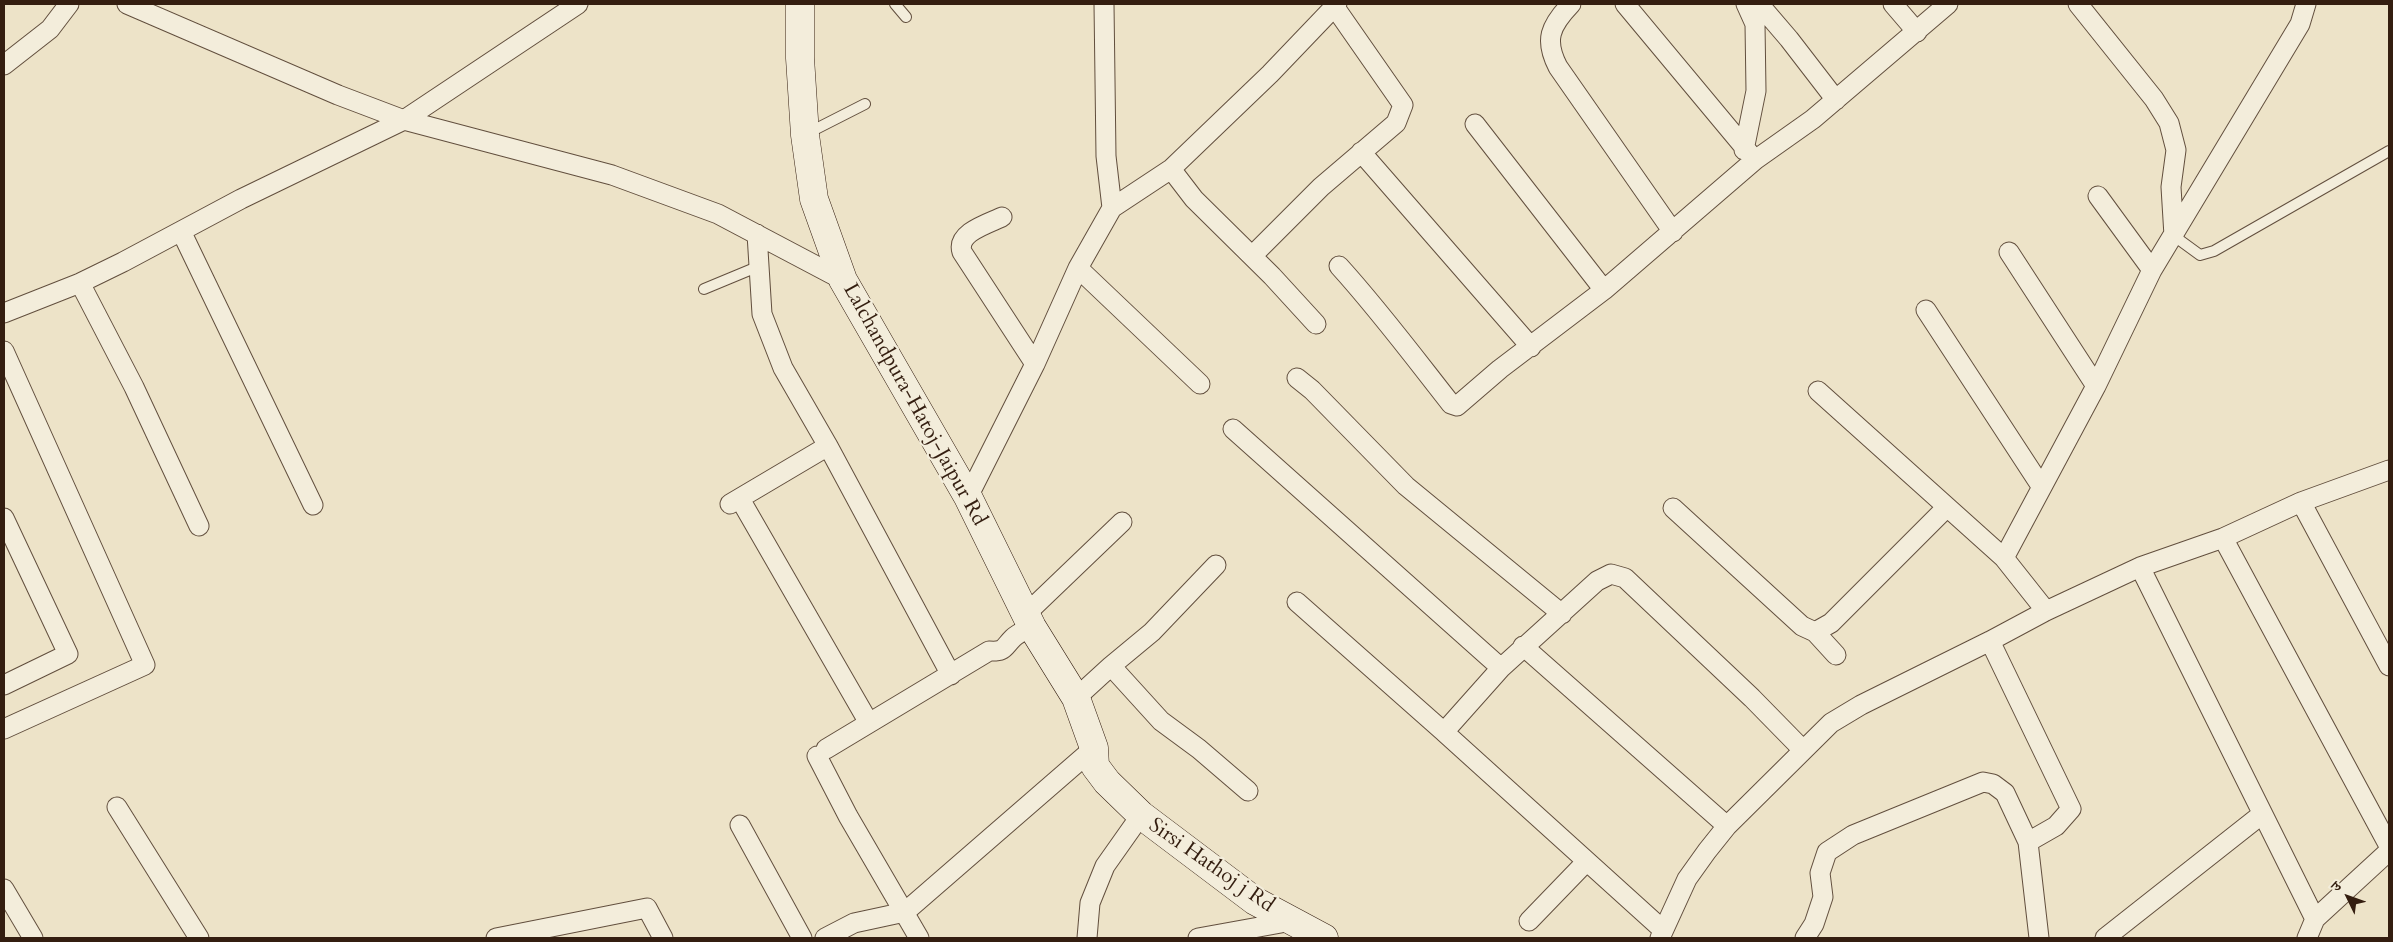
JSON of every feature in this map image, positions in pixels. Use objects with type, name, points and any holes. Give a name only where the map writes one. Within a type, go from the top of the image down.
[{"type":"street","points":[[4,65],[50,29],[69,4]]},
{"type":"street","points":[[128,4],[338,95],[404,120],[612,175],[718,214],[843,280]]},
{"type":"street","points":[[4,313],[80,283],[335,152],[404,120],[578,4]]},
{"type":"street","name":"Lalchandpura-Hatoj-Jaipur Rd","points":[[800,4],[800,58],[805,135],[814,199],[843,280],[968,496],[1024,626],[1076,698],[1094,748],[1095,766],[1107,782]]},
{"type":"street","points":[[1104,4],[1106,156],[1112,208]]},
{"type":"street","points":[[1571,4],[1559,17],[1550,35],[1550,51],[1558,67],[1673,232]]},
{"type":"street","points":[[1626,4],[1750,155]]},
{"type":"street","points":[[1746,4],[1755,24],[1756,91],[1750,155]]},
{"type":"street","points":[[1759,4],[1789,39],[1836,100]]},
{"type":"street","points":[[1893,4],[1917,32]]},
{"type":"street","points":[[1339,266],[1386,320],[1406,349],[1451,404],[1458,406],[1500,369],[1532,347],[1604,290],[1673,232],[1750,155],[1836,100],[1948,4]]},
{"type":"street","points":[[2078,4],[2154,99],[2168,123],[2176,150],[2171,187],[2174,236]]},
{"type":"street","points":[[2004,558],[2096,386],[2152,270],[2300,24],[2306,4]]},
{"type":"street","points":[[968,496],[1035,364],[1078,268],[1112,208],[1171,169],[1270,74],[1335,5],[1403,105],[1396,123],[1320,187],[1252,256]]},
{"type":"street","points":[[1475,124],[1604,290]]},
{"type":"street","points":[[1361,152],[1532,347]]},
{"type":"street","points":[[1171,169],[1194,199],[1252,256],[1316,324]]},
{"type":"street","points":[[2098,196],[2152,270]]},
{"type":"street","points":[[1002,217],[967,235],[962,239],[960,246],[962,252],[1035,364]]},
{"type":"street","points":[[181,231],[313,505]]},
{"type":"street","points":[[757,234],[757,267],[762,314],[782,368],[828,446],[950,675]]},
{"type":"street","points":[[2009,252],[2096,386]]},
{"type":"street","points":[[1078,268],[1200,384]]},
{"type":"street","points":[[80,283],[134,387],[199,526]]},
{"type":"street","points":[[1926,310],[2041,486]]},
{"type":"street","points":[[4,350],[145,666],[4,729]]},
{"type":"street","points":[[1297,378],[1312,390],[1406,486],[1562,614]]},
{"type":"street","points":[[1818,391],[2004,558],[2046,611]]},
{"type":"street","points":[[1233,430],[1501,668]]},
{"type":"street","points":[[828,446],[734,502],[869,723]]},
{"type":"street","points":[[1298,602],[1444,732],[1586,862],[1661,934],[1687,879],[1727,826],[1830,723],[1861,705],[2046,611],[2140,567],[2223,538],[2301,502],[2389,470]]},
{"type":"street","points":[[2301,502],[2389,666]]},
{"type":"street","points":[[1816,632],[1831,623],[1947,507]]},
{"type":"street","points":[[1673,508],[1802,626],[1816,632],[1836,654]]},
{"type":"street","points":[[4,518],[68,654],[4,685]]},
{"type":"street","points":[[919,938],[848,816],[822,753],[989,651],[999,651],[1008,646],[1024,626],[1122,522]]},
{"type":"street","points":[[2223,538],[2389,846]]},
{"type":"street","points":[[1076,698],[1110,666],[1152,632],[1216,565]]},
{"type":"street","points":[[2140,567],[2314,919]]},
{"type":"street","points":[[1444,732],[1523,646],[1562,614],[1597,581],[1610,574],[1625,578],[1752,698],[1802,749]]},
{"type":"street","points":[[1990,641],[2071,809],[2056,826],[2028,842]]},
{"type":"street","points":[[1523,646],[1727,826]]},
{"type":"street","points":[[1110,666],[1161,721],[1200,749],[1248,791]]},
{"type":"street","points":[[825,938],[854,924],[905,912],[1094,748]]},
{"type":"street","name":"Sirsi Hathoj j Rd","points":[[1107,782],[1141,816],[1256,901],[1324,938]]},
{"type":"street","points":[[1806,938],[1814,924],[1823,897],[1820,873],[1827,852],[1853,835],[1983,782],[1994,784],[2005,793],[2028,842],[2040,938]]},
{"type":"street","points":[[117,807],[199,938]]},
{"type":"street","points":[[2105,938],[2261,815]]},
{"type":"street","points":[[1086,938],[1090,903],[1104,866],[1141,816]]},
{"type":"street","points":[[740,825],[802,938]]},
{"type":"street","points":[[2307,938],[2314,919],[2389,851]]},
{"type":"street","points":[[1529,921],[1586,862]]},
{"type":"street","points":[[4,889],[33,938]]},
{"type":"street","points":[[496,938],[647,908],[663,938]]},
{"type":"street","points":[[1198,938],[1292,921]]},
{"type":"lane","points":[[895,4],[906,17]]},
{"type":"lane","points":[[805,135],[865,104]]},
{"type":"lane","points":[[2174,236],[2200,255],[2214,251],[2389,151]]},
{"type":"lane","points":[[704,289],[757,267]]}]
